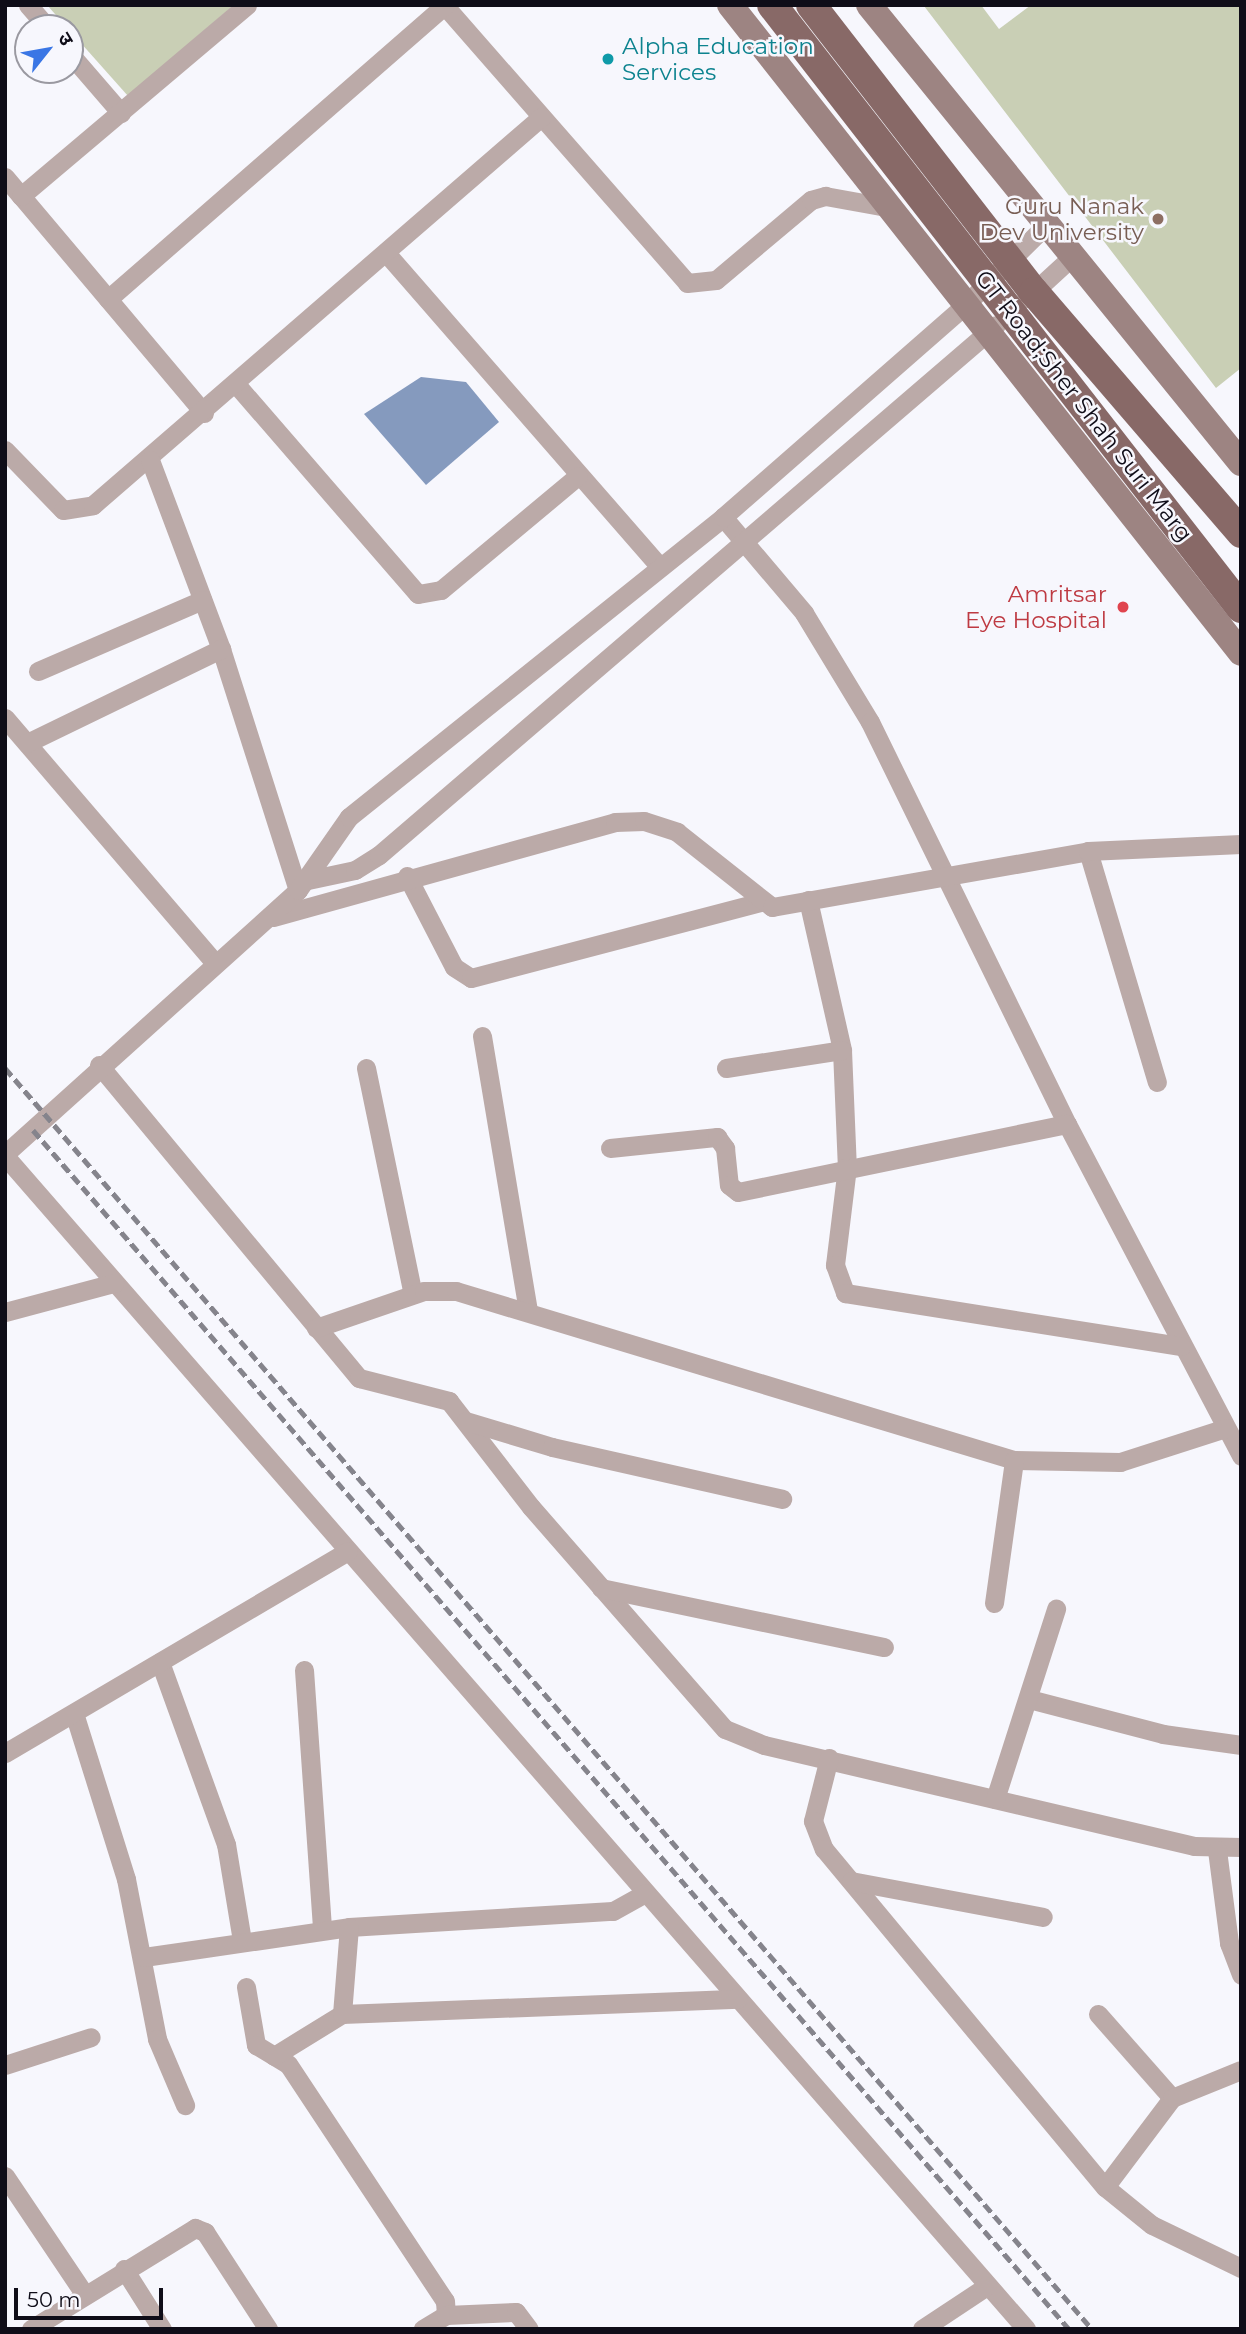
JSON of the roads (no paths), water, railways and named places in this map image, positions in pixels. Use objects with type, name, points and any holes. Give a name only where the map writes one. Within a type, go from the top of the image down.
[{"type":"main road","points":[[730,5],[963,307],[1241,653]]},
{"type":"main road","name":"GT Road;Sher Shah Suri Marg","points":[[772,5],[1241,608]]},
{"type":"main road","name":"GT Road;Sher Shah Suri Marg","points":[[811,5],[1034,292],[1241,533]]},
{"type":"main road","points":[[869,5],[1075,254],[1241,463]]},
{"type":"street","points":[[21,196],[247,5]]},
{"type":"street","points":[[108,299],[444,6],[687,283],[702,286],[716,280],[811,200],[825,196],[886,207]]},
{"type":"street","points":[[84,70],[121,113]]},
{"type":"street","points":[[5,450],[46,499],[79,512],[150,460],[541,117]]},
{"type":"street","points":[[5,177],[204,413]]},
{"type":"street","points":[[1026,2329],[5,1155],[99,1065],[214,962],[269,918],[303,885],[322,848],[349,817],[723,517],[963,307],[1049,222]]},
{"type":"street","points":[[387,254],[659,566]]},
{"type":"street","points":[[303,885],[355,870],[379,855],[1012,312],[1075,254]]},
{"type":"street","points":[[235,383],[418,594],[440,590],[578,476]]},
{"type":"street","points":[[150,460],[221,649],[303,885]]},
{"type":"street","points":[[723,517],[745,539],[804,613],[857,701],[946,874],[1067,1124],[1241,1456]]},
{"type":"street","points":[[38,671],[202,600]]},
{"type":"street","points":[[27,743],[221,649]]},
{"type":"street","points":[[5,718],[214,962]]},
{"type":"street","points":[[269,918],[592,824],[644,821],[696,846],[760,902],[779,907],[946,874],[1088,851],[1241,844]]},
{"type":"street","points":[[1088,851],[1157,1082]]},
{"type":"street","points":[[407,876],[454,967],[471,978],[760,902]]},
{"type":"street","points":[[808,900],[842,1051],[847,1167],[835,1265],[845,1293],[1181,1346]]},
{"type":"street","points":[[482,1036],[528,1310]]},
{"type":"street","points":[[726,1068],[842,1051]]},
{"type":"street","points":[[99,1065],[364,1383],[435,1392],[466,1421],[601,1588],[725,1729],[995,1799],[1217,1850],[1241,1847]]},
{"type":"street","points":[[366,1068],[413,1294]]},
{"type":"street","points":[[610,1148],[717,1137],[729,1185],[737,1192],[847,1167],[1067,1124]]},
{"type":"street","points":[[5,1312],[114,1283]]},
{"type":"street","points":[[316,1328],[413,1294],[456,1291],[528,1310],[1014,1460],[1120,1462],[1226,1428]]},
{"type":"street","points":[[466,1421],[552,1447],[782,1499]]},
{"type":"street","points":[[993,1603],[1014,1460]]},
{"type":"street","points":[[5,1753],[348,1551]]},
{"type":"street","points":[[601,1588],[884,1647]]},
{"type":"street","points":[[995,1799],[1056,1609]]},
{"type":"street","points":[[160,1662],[226,1844],[242,1941]]},
{"type":"street","points":[[304,1671],[323,1929]]},
{"type":"street","points":[[1029,1699],[1163,1734],[1241,1745]]},
{"type":"street","points":[[74,1713],[144,1957],[157,2039],[185,2105]]},
{"type":"street","points":[[829,1758],[815,1834],[851,1881],[1105,2187],[1152,2225],[1241,2268]]},
{"type":"street","points":[[1217,1850],[1228,1943],[1241,1975]]},
{"type":"street","points":[[851,1881],[1043,1917]]},
{"type":"street","points":[[144,1957],[323,1929],[613,1911],[646,1893]]},
{"type":"street","points":[[342,2014],[349,1927]]},
{"type":"street","points":[[246,1987],[256,2045],[288,2064],[430,2278],[447,2306],[446,2315]]},
{"type":"street","points":[[274,2056],[342,2014],[738,1999]]},
{"type":"street","points":[[1098,2014],[1172,2098]]},
{"type":"street","points":[[5,2065],[91,2037]]},
{"type":"street","points":[[1105,2187],[1172,2098],[1241,2070]]},
{"type":"street","points":[[5,2176],[85,2295]]},
{"type":"street","points":[[31,2329],[52,2323],[85,2295],[124,2269],[195,2228],[205,2232],[268,2329]]},
{"type":"street","points":[[124,2269],[162,2329]]},
{"type":"street","points":[[922,2329],[987,2286]]},
{"type":"street","points":[[423,2329],[446,2315],[516,2312],[529,2329]]},
{"type":"water","points":[[421,377],[466,382],[499,422],[426,485],[364,414]]},
{"type":"railway","points":[[5,1068],[1092,2329]]},
{"type":"railway","points":[[33,1130],[1069,2329]]},
{"type":"place","name":"Alpha Education Services","points":[[608,59]]},
{"type":"place","name":"Guru Nanak Dev University","points":[[1158,219]]},
{"type":"place","name":"Amritsar Eye Hospital","points":[[1123,607]]}]
